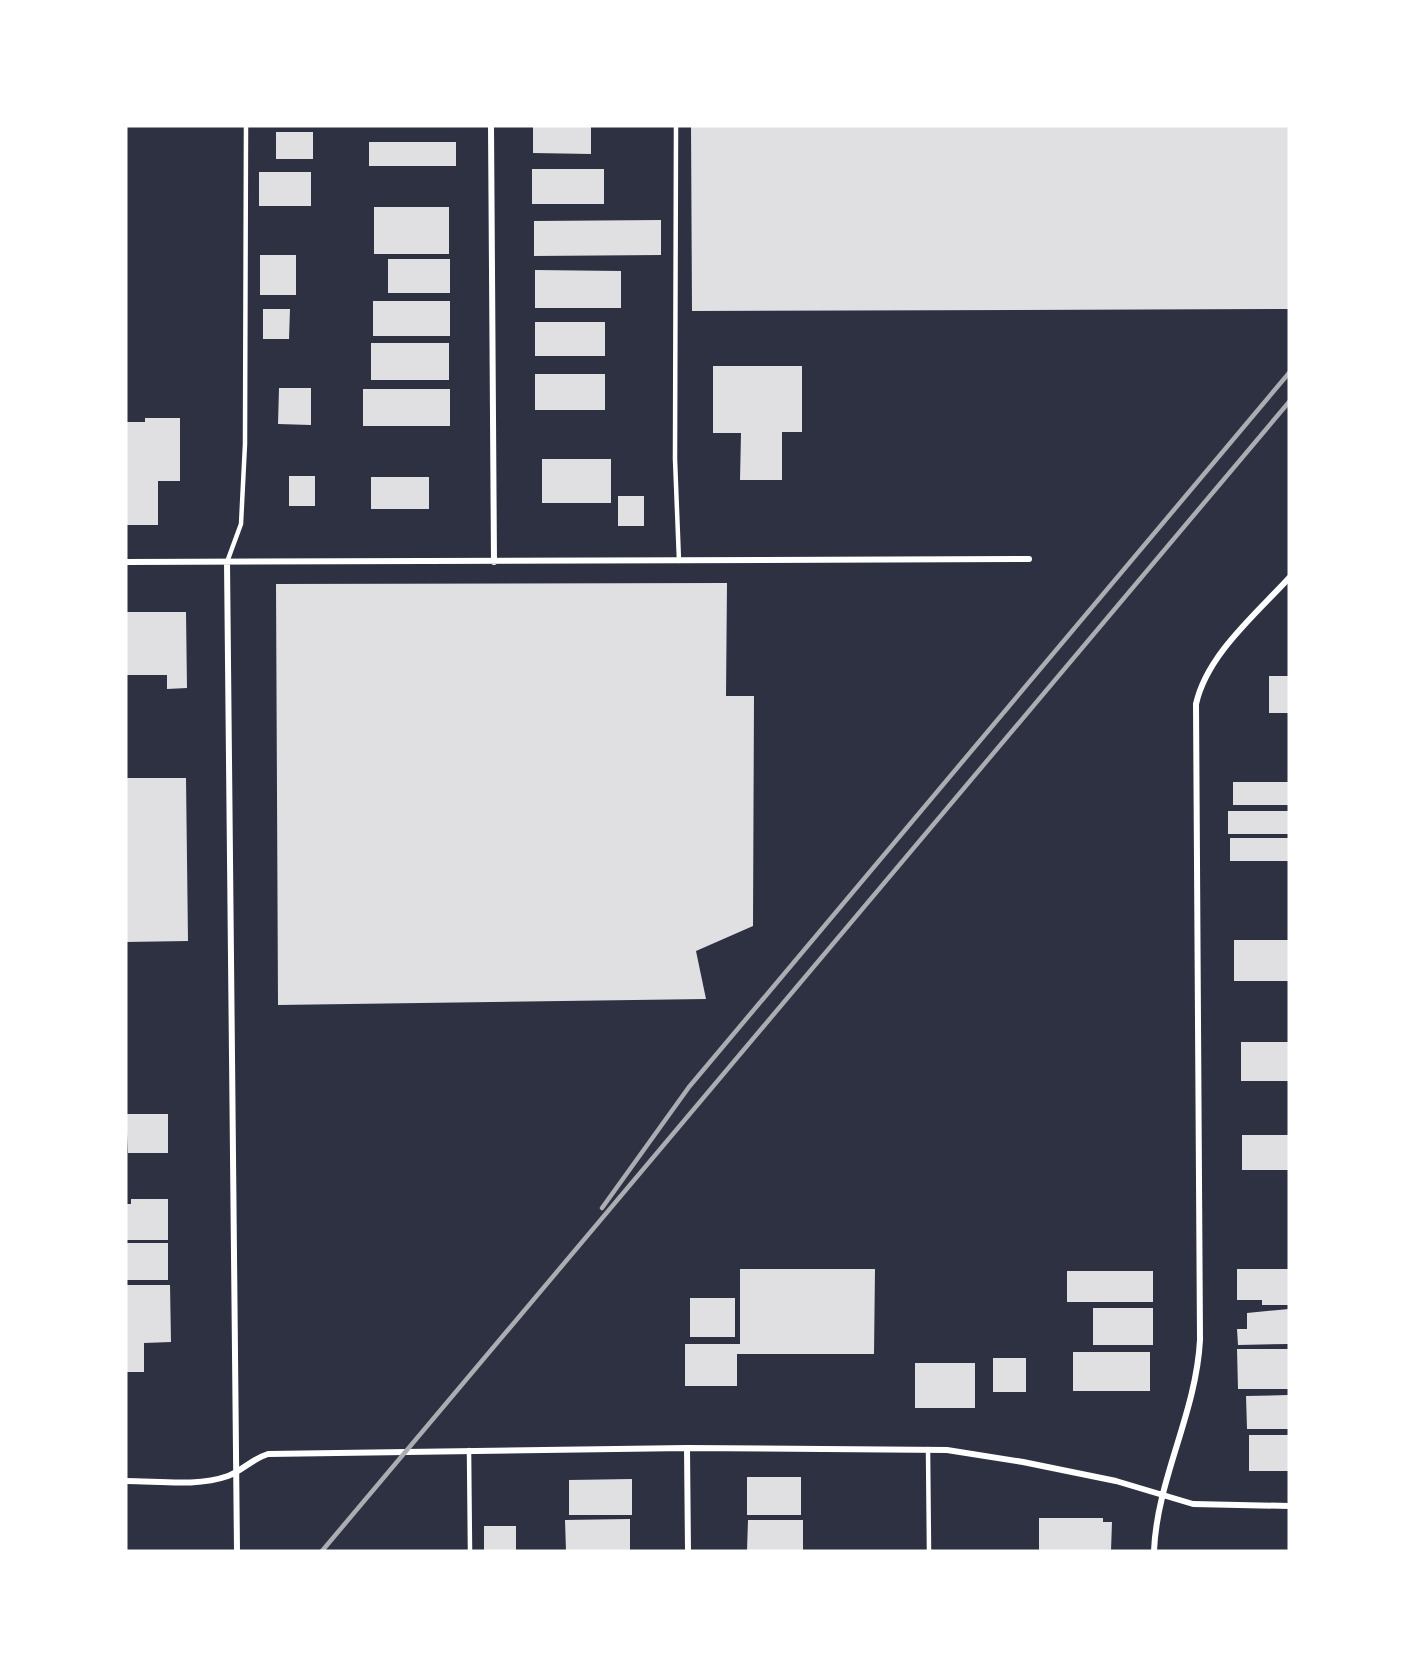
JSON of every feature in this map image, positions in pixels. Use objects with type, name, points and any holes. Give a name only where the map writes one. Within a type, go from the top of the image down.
[{"type":"street","points":[[491,126],[494,562]]},
{"type":"street","points":[[126,562],[1029,559]]},
{"type":"street","points":[[227,562],[237,1551]]},
{"type":"street","points":[[1154,1551],[1155,1521],[1195,1387],[1200,1334],[1196,704],[1205,676],[1243,627],[1289,578]]},
{"type":"street","points":[[687,1448],[688,1551]]},
{"type":"street","points":[[126,1481],[208,1481],[236,1472],[267,1454],[469,1449],[928,1449],[1023,1462],[1116,1481],[1162,1496],[1203,1505],[1289,1506]]},
{"type":"lane","points":[[227,562],[241,524],[245,444],[246,126]]},
{"type":"lane","points":[[676,126],[675,459],[680,561]]},
{"type":"lane","points":[[469,1449],[470,1551]]},
{"type":"lane","points":[[928,1449],[929,1551]]},
{"type":"building","points":[[533,126],[591,126],[591,154],[533,153]]},
{"type":"building","points":[[691,126],[1289,126],[1289,309],[692,311]]},
{"type":"building","points":[[276,132],[313,132],[313,159],[276,159]]},
{"type":"building","points":[[369,142],[456,142],[456,166],[369,166]]},
{"type":"building","points":[[532,169],[604,169],[604,204],[532,204]]},
{"type":"building","points":[[259,172],[311,172],[311,206],[259,206]]},
{"type":"building","points":[[374,207],[449,207],[449,254],[374,254]]},
{"type":"building","points":[[661,220],[661,255],[534,256],[534,221]]},
{"type":"building","points":[[260,255],[296,255],[296,295],[260,295]]},
{"type":"building","points":[[388,259],[450,259],[450,293],[388,293]]},
{"type":"building","points":[[535,270],[621,271],[621,308],[535,308]]},
{"type":"building","points":[[373,301],[450,301],[450,336],[373,336]]},
{"type":"building","points":[[263,309],[290,309],[289,339],[263,339]]},
{"type":"building","points":[[535,322],[605,322],[605,356],[535,356]]},
{"type":"building","points":[[371,343],[449,343],[449,380],[371,380]]},
{"type":"building","points":[[713,366],[802,366],[802,432],[782,432],[782,480],[740,480],[741,433],[713,433]]},
{"type":"building","points":[[535,374],[605,374],[605,410],[535,410]]},
{"type":"building","points":[[279,388],[311,388],[311,425],[278,424]]},
{"type":"building","points":[[363,389],[450,389],[450,426],[363,426]]},
{"type":"building","points":[[145,418],[180,418],[180,481],[158,481],[158,525],[126,525],[126,422],[145,422]]},
{"type":"building","points":[[542,459],[611,459],[611,503],[542,503]]},
{"type":"building","points":[[289,476],[315,476],[315,506],[289,506]]},
{"type":"building","points":[[371,477],[429,477],[429,509],[371,509]]},
{"type":"building","points":[[618,496],[644,496],[644,526],[618,526]]},
{"type":"building","points":[[727,583],[726,696],[754,696],[753,926],[696,951],[706,999],[278,1005],[276,584]]},
{"type":"building","points":[[126,612],[186,612],[187,688],[167,689],[167,675],[126,675]]},
{"type":"building","points":[[1269,676],[1289,676],[1289,713],[1269,713]]},
{"type":"building","points":[[126,778],[186,778],[188,941],[126,942]]},
{"type":"building","points":[[1233,782],[1289,782],[1289,805],[1233,805]]},
{"type":"building","points":[[1228,811],[1289,811],[1289,834],[1228,834]]},
{"type":"building","points":[[1230,838],[1289,838],[1289,861],[1230,861]]},
{"type":"building","points":[[1234,940],[1289,940],[1289,981],[1234,981]]},
{"type":"building","points":[[1241,1042],[1289,1042],[1289,1081],[1241,1081]]},
{"type":"building","points":[[126,1114],[168,1114],[168,1153],[128,1153]]},
{"type":"building","points":[[1242,1135],[1289,1135],[1289,1170],[1242,1170]]},
{"type":"building","points":[[131,1199],[168,1199],[168,1240],[126,1240],[126,1204],[131,1204]]},
{"type":"building","points":[[126,1243],[168,1243],[168,1280],[126,1280]]},
{"type":"building","points":[[740,1269],[875,1269],[874,1354],[737,1354],[737,1386],[685,1386],[685,1344],[740,1344]]},
{"type":"building","points":[[1237,1269],[1289,1269],[1289,1305],[1262,1305],[1262,1300],[1237,1300]]},
{"type":"building","points":[[1067,1271],[1153,1271],[1153,1302],[1067,1302]]},
{"type":"building","points":[[126,1285],[170,1285],[171,1342],[144,1343],[144,1372],[126,1372]]},
{"type":"building","points":[[690,1298],[735,1298],[735,1337],[690,1337]]},
{"type":"building","points":[[1093,1308],[1153,1308],[1153,1345],[1093,1345]]},
{"type":"building","points":[[1289,1309],[1289,1344],[1238,1345],[1237,1329],[1247,1329],[1247,1313]]},
{"type":"building","points":[[1237,1349],[1289,1349],[1289,1389],[1238,1389]]},
{"type":"building","points":[[1073,1352],[1150,1352],[1150,1391],[1073,1391]]},
{"type":"building","points":[[993,1358],[1026,1358],[1026,1392],[993,1392]]},
{"type":"building","points":[[915,1363],[975,1363],[975,1408],[915,1408]]},
{"type":"building","points":[[1289,1395],[1289,1429],[1247,1429],[1246,1396]]},
{"type":"building","points":[[1249,1435],[1289,1435],[1289,1471],[1249,1471]]},
{"type":"building","points":[[747,1477],[801,1477],[801,1515],[747,1515]]},
{"type":"building","points":[[632,1479],[632,1515],[569,1515],[569,1480]]},
{"type":"building","points":[[1039,1518],[1103,1518],[1103,1522],[1112,1522],[1111,1551],[1039,1551]]},
{"type":"building","points":[[630,1519],[630,1551],[566,1551],[565,1520]]},
{"type":"building","points":[[748,1520],[803,1520],[803,1551],[747,1551]]},
{"type":"building","points":[[484,1526],[516,1526],[516,1551],[484,1551]]},
{"type":"railway","points":[[602,1208],[689,1087],[1289,373]]},
{"type":"railway","points":[[322,1551],[1289,402]]}]
